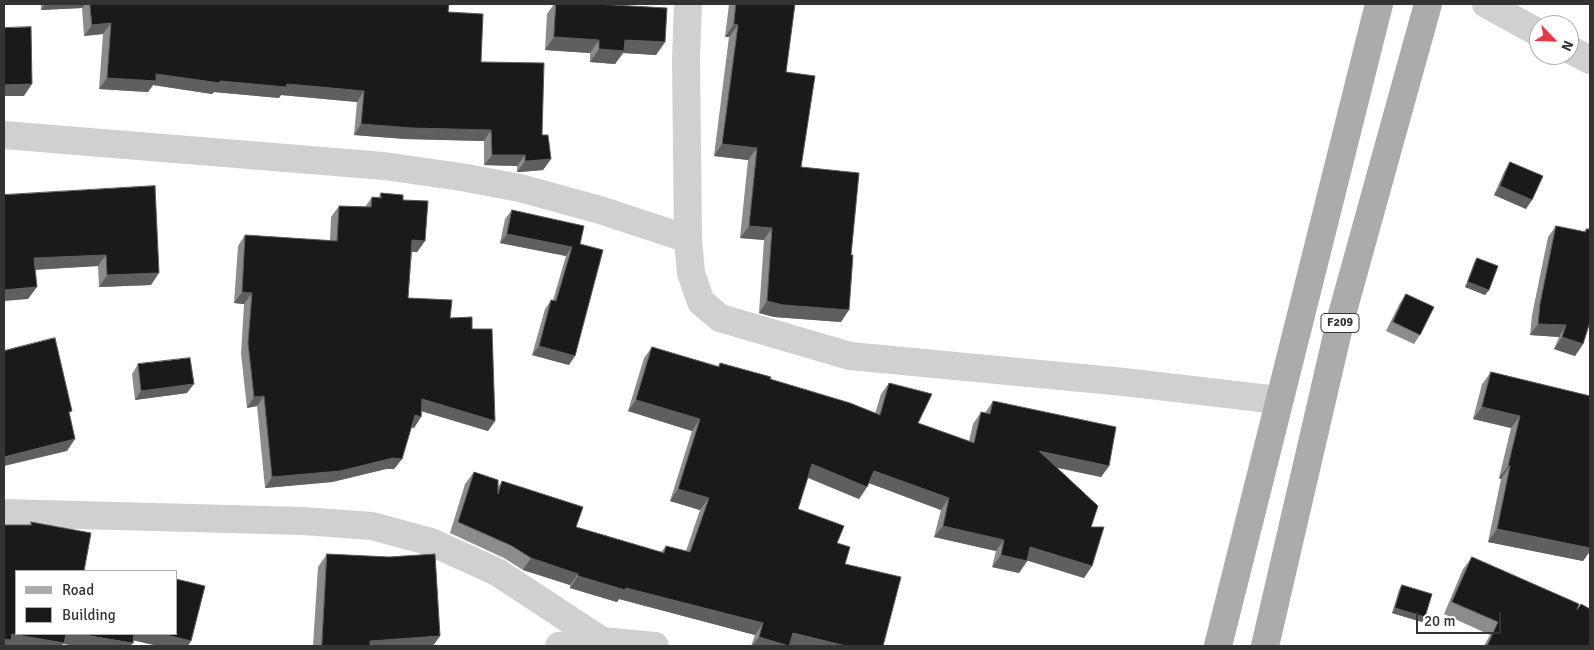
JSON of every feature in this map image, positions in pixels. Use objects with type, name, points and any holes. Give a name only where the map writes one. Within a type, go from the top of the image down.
[{"type":"main road","name":"F209","points":[[1218,646],[1278,400],[1379,4]]},
{"type":"main road","name":"F209","points":[[1265,646],[1341,318],[1428,4]]},
{"type":"street","points":[[688,4],[686,58],[688,239],[691,273],[701,302],[720,318],[850,356],[1124,382],[1278,400]]},
{"type":"street","points":[[1486,4],[1529,27]]},
{"type":"street","points":[[4,135],[384,166],[461,177],[520,188],[583,205],[688,239]]},
{"type":"street","points":[[4,512],[293,521],[372,526],[431,542],[497,572],[602,641]]},
{"type":"street","points":[[559,646],[602,641],[654,646]]},
{"type":"building","points":[[90,4],[449,4],[448,12],[483,14],[481,62],[544,63],[542,135],[548,135],[551,159],[525,161],[525,155],[492,155],[491,130],[412,128],[361,124],[364,91],[287,84],[286,87],[220,81],[220,83],[156,74],[156,81],[107,78],[111,23],[92,25]]},
{"type":"building","points":[[556,4],[667,8],[665,42],[625,40],[624,51],[599,49],[599,40],[554,37]]},
{"type":"building","points":[[736,4],[795,4],[786,72],[815,76],[801,167],[859,173],[851,255],[853,255],[849,310],[783,305],[767,301],[772,228],[749,226],[757,148],[722,144],[738,25],[734,24]]},
{"type":"building","points":[[31,27],[32,84],[4,85],[4,28]]},
{"type":"building","points":[[1510,162],[1543,176],[1532,200],[1500,186]]},
{"type":"building","points":[[155,186],[159,273],[107,275],[106,255],[34,258],[37,287],[4,290],[4,195]]},
{"type":"building","points":[[381,193],[403,195],[403,200],[428,201],[425,241],[412,240],[408,298],[452,300],[450,318],[472,317],[472,329],[492,329],[495,421],[422,399],[421,417],[415,415],[402,459],[393,458],[340,471],[272,477],[264,396],[254,397],[248,343],[252,293],[242,292],[245,235],[337,241],[339,206],[371,207],[372,197],[381,198]]},
{"type":"building","points":[[512,210],[584,226],[580,244],[603,250],[575,356],[539,346],[551,300],[556,301],[572,247],[507,234]]},
{"type":"building","points":[[1556,226],[1586,232],[1586,229],[1590,229],[1590,322],[1583,344],[1562,337],[1566,325],[1538,324],[1540,304]]},
{"type":"building","points":[[1477,258],[1498,266],[1489,290],[1468,282]]},
{"type":"building","points":[[1406,294],[1434,307],[1420,335],[1393,322]]},
{"type":"building","points":[[55,338],[72,411],[69,412],[75,439],[4,457],[4,351]]},
{"type":"building","points":[[652,347],[719,367],[720,363],[771,377],[770,379],[850,403],[880,415],[889,383],[932,394],[918,423],[974,443],[981,412],[990,414],[993,401],[1116,427],[1109,466],[1039,451],[1098,506],[1091,527],[1104,527],[1092,566],[1030,547],[1027,561],[1001,555],[1004,540],[943,526],[949,498],[874,471],[867,487],[812,464],[798,509],[844,526],[837,543],[850,547],[845,564],[901,577],[883,646],[846,646],[793,633],[789,646],[759,637],[763,623],[626,588],[625,590],[578,576],[578,574],[531,558],[512,546],[458,522],[474,472],[498,480],[498,494],[502,481],[583,507],[576,527],[664,553],[666,546],[690,552],[709,498],[678,489],[700,419],[636,400]]},
{"type":"building","points":[[190,358],[194,384],[141,391],[138,364]]},
{"type":"building","points":[[1491,372],[1590,396],[1590,548],[1497,529],[1510,466],[1508,466],[1520,416],[1482,407]]},
{"type":"building","points":[[31,522],[91,533],[84,570],[15,570],[15,635],[12,634],[11,640],[4,639],[4,525],[31,525]]},
{"type":"building","points":[[327,554],[389,557],[435,554],[440,636],[370,641],[370,646],[322,646]]},
{"type":"building","points":[[1472,557],[1579,604],[1577,610],[1581,604],[1590,609],[1590,646],[1487,646],[1498,622],[1452,602]]},
{"type":"building","points":[[178,579],[205,586],[191,641],[166,635],[178,635]]},
{"type":"building","points":[[1402,585],[1432,594],[1425,617],[1395,608]]},
{"type":"building","points":[[18,635],[66,635],[64,643]]},
{"type":"building","points":[[85,635],[134,635],[133,643]]}]
